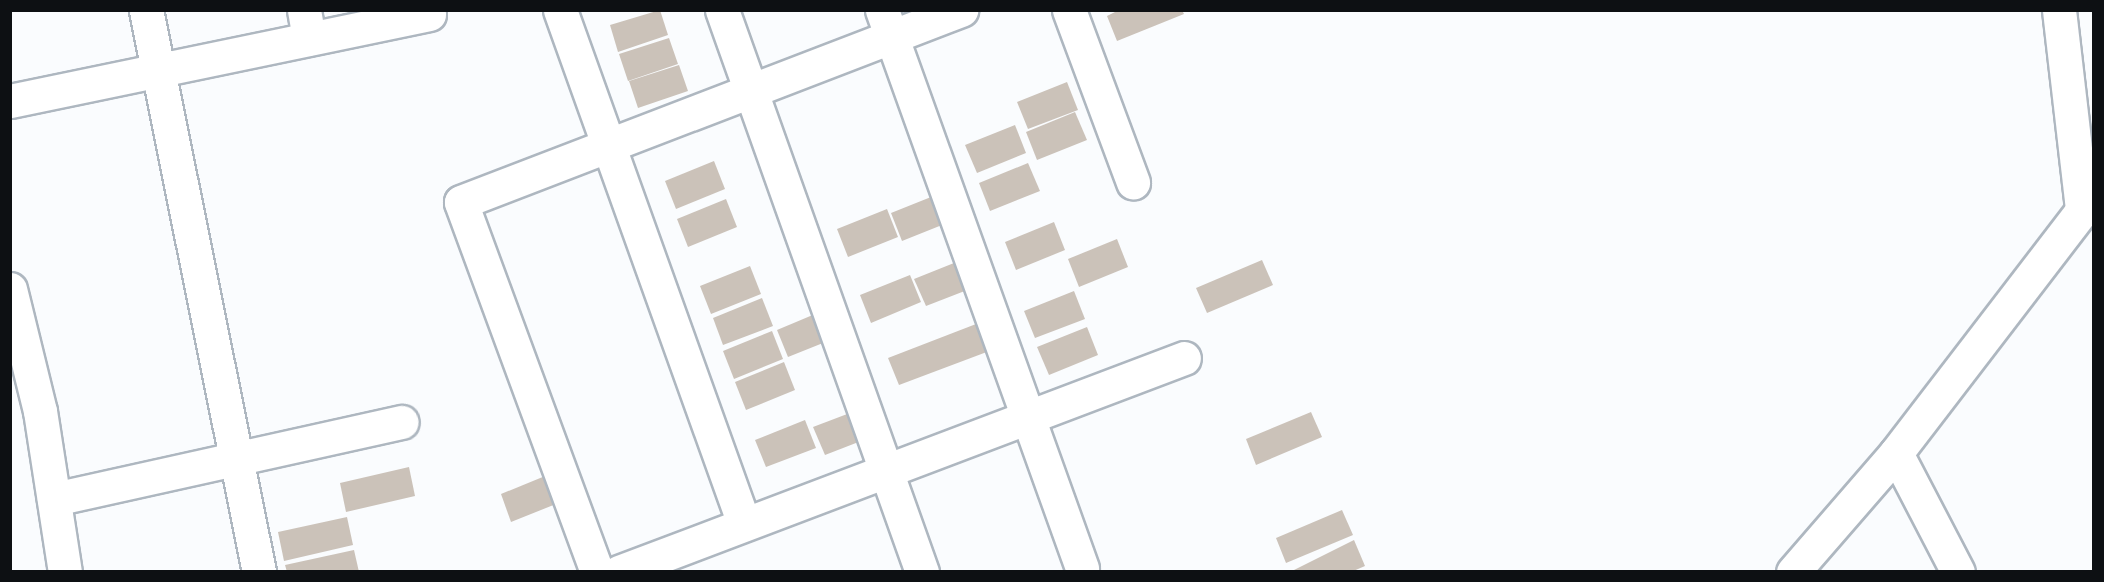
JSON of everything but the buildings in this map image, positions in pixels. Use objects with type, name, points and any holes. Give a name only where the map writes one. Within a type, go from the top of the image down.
[{"type":"street","points":[[146,10],[156,71],[259,572]]},
{"type":"street","points":[[560,10],[744,524]]},
{"type":"street","points":[[722,10],[889,469],[922,572]]},
{"type":"street","points":[[597,572],[461,202],[751,90],[886,24],[961,10]]},
{"type":"street","points":[[1069,10],[1133,182]]},
{"type":"street","points":[[1793,572],[1896,453],[2088,201],[2059,10]]},
{"type":"street","points":[[10,101],[156,71],[307,25],[429,14]]},
{"type":"street","points":[[886,24],[1082,568]]},
{"type":"street","points":[[10,289],[54,499],[65,572]]},
{"type":"street","points":[[619,572],[1184,358]]},
{"type":"street","points":[[54,499],[235,461],[402,422]]},
{"type":"street","points":[[1896,453],[1958,572]]}]
